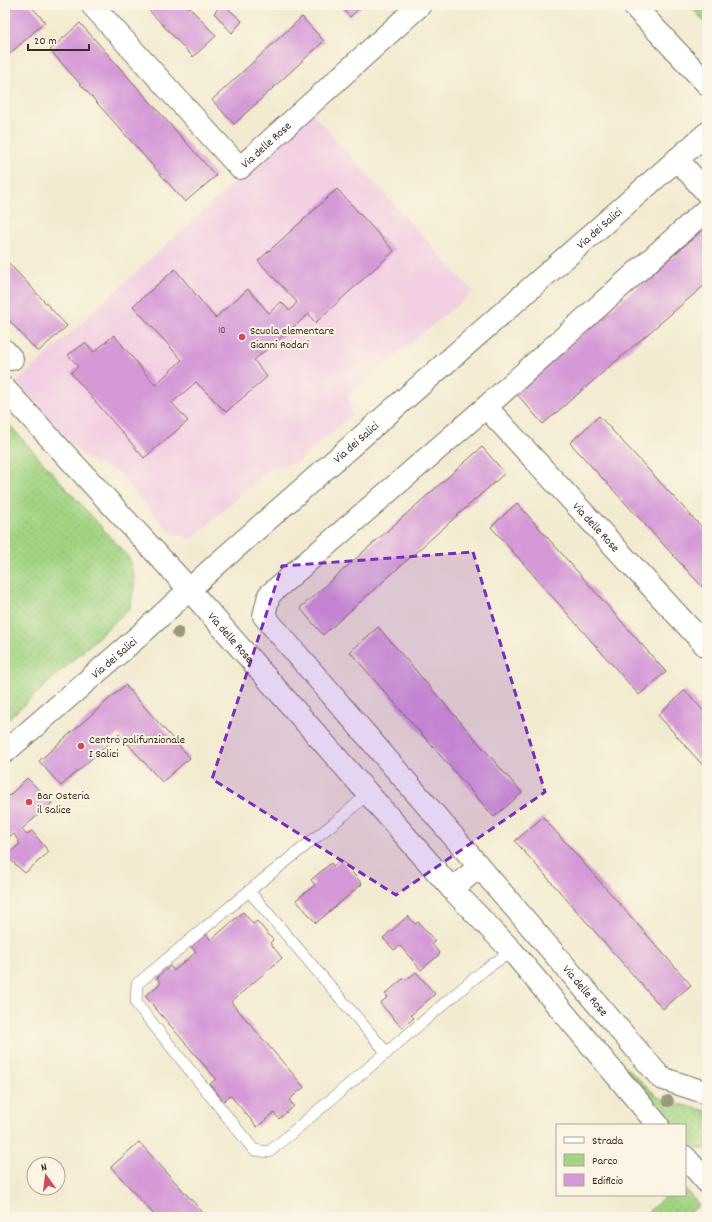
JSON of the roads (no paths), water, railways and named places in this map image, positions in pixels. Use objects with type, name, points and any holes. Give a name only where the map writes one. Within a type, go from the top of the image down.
[{"type":"street","name":"Via delle Rose","points":[[92,5],[240,168],[420,5]]},
{"type":"street","points":[[633,5],[707,84]]},
{"type":"street","name":"Via dei Salici","points":[[5,752],[707,133]]},
{"type":"street","points":[[677,159],[707,194]]},
{"type":"street","name":"Via delle Rose","points":[[707,209],[486,407],[269,595],[264,616],[661,1078],[707,1093]]},
{"type":"street","name":"Via delle Rose","points":[[5,389],[189,590],[292,708],[369,793],[452,890],[512,951],[657,1124]]},
{"type":"street","name":"Via delle Rose","points":[[486,407],[707,647]]},
{"type":"street","points":[[452,890],[479,867]]},
{"type":"street","points":[[686,1158],[707,1182]]},
{"type":"lane","points":[[369,793],[137,984],[136,1003],[254,1150],[269,1152],[484,970],[512,951]]},
{"type":"lane","points":[[249,891],[387,1053]]},
{"type":"place","name":"Scuola elementare Gianni Rodari","points":[[242,337]]},
{"type":"place","name":"Centro polifunzionale I Salici","points":[[81,746]]},
{"type":"place","name":"Bar Osteria il Salice","points":[[29,802]]}]
